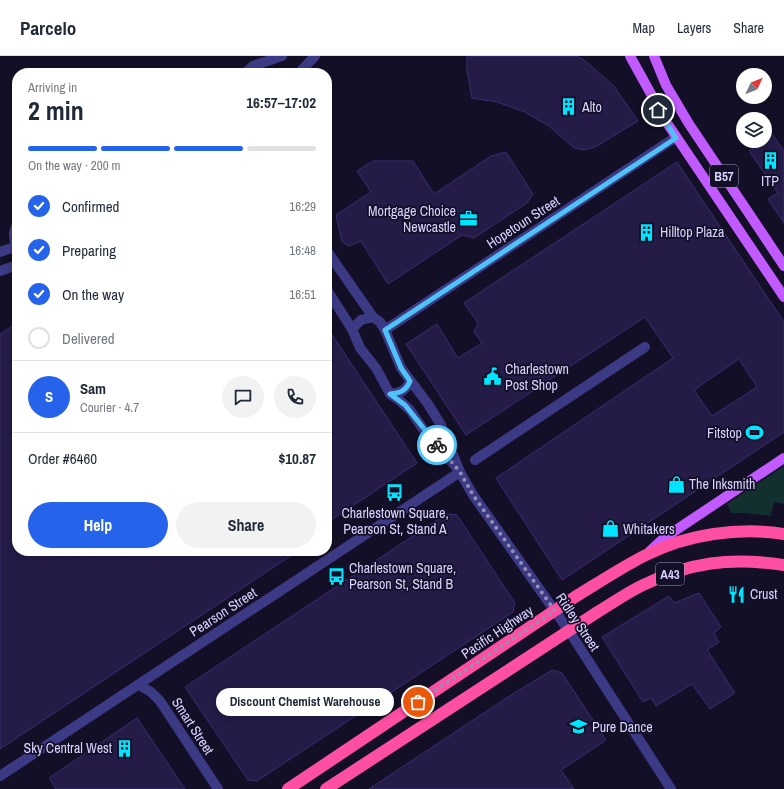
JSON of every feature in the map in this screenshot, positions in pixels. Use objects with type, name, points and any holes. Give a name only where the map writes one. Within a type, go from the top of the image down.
[{"type":"highway","name":"Pacific Highway","points":[[288,789],[616,571],[647,554],[685,540],[730,532],[770,532],[784,534]]},
{"type":"highway","name":"A43","points":[[326,789],[640,587],[685,568],[704,564],[728,561],[784,565]]},
{"type":"main road","name":"B57","points":[[630,56],[658,110],[784,297]]},
{"type":"main road","name":"B57","points":[[654,56],[666,85],[689,124],[784,266]]},
{"type":"main road","points":[[647,554],[664,538],[784,458]]},
{"type":"street","points":[[251,68],[282,56]]},
{"type":"street","points":[[304,68],[315,56]]},
{"type":"street","name":"Hopetoun Street","points":[[385,330],[676,138]]},
{"type":"street","points":[[0,252],[12,248]]},
{"type":"street","name":"Ridley Street","points":[[332,258],[373,317],[380,322],[385,330],[401,368],[442,425],[460,472],[473,495],[555,611],[671,789]]},
{"type":"street","points":[[0,271],[12,267]]},
{"type":"street","name":"Ridley Street","points":[[332,298],[352,329],[360,348],[376,368],[390,394],[410,410],[425,432],[460,472]]},
{"type":"street","points":[[352,329],[361,320],[373,317]]},
{"type":"street","points":[[476,460],[644,347]]},
{"type":"street","points":[[390,394],[404,391],[410,381]]},
{"type":"street","name":"Pearson Street","points":[[0,776],[460,472]]},
{"type":"street","name":"Smart Street","points":[[139,684],[151,692],[160,701],[218,789]]},
{"type":"green space","points":[[784,466],[784,504],[774,502],[771,516],[731,513],[727,504]]},
{"type":"building","name":"Alto","points":[[467,56],[577,56],[584,60],[614,86],[638,121],[595,147],[584,150],[574,148],[549,126],[525,112],[497,102],[472,98],[467,71]]},
{"type":"building","name":"ITP","points":[[772,136],[784,151],[784,223],[768,199],[778,193],[749,151],[754,148],[772,148]]},
{"type":"building","points":[[506,152],[533,194],[527,203],[474,238],[462,235],[388,284],[361,241],[349,246],[342,242],[336,215],[371,192],[357,171],[373,161],[413,161],[434,194],[491,156]]},
{"type":"building","points":[[677,162],[784,322],[784,432],[562,580],[496,478],[673,358],[645,317],[466,435],[406,344],[437,324],[458,358],[482,343],[474,332],[478,323],[464,303]],"holes":[[[739,359],[757,387],[712,416],[694,390]]]},
{"type":"building","points":[[12,326],[12,556],[290,556],[0,749],[0,334]]},
{"type":"building","points":[[332,335],[417,463],[332,520]]},
{"type":"building","points":[[446,514],[457,515],[515,603],[513,612],[257,781],[248,780],[185,687]]},
{"type":"building","points":[[699,593],[721,627],[714,633],[719,642],[707,650],[735,693],[710,709],[692,684],[656,706],[651,698],[643,702],[602,637],[669,596],[674,603]]},
{"type":"building","points":[[552,670],[562,673],[606,740],[561,770],[574,789],[369,789],[511,695]]},
{"type":"building","name":"Sky Central West","points":[[137,718],[185,789],[56,789],[49,778]]},
{"type":"way so far","points":[[418,702],[555,611],[473,495],[460,472],[437,445]]},
{"type":"place","name":"Alto","points":[[569,107]]},
{"type":"place","name":"ITP","points":[[770,161]]},
{"type":"place","name":"Mortgage Choice Newcastle","points":[[469,219]]},
{"type":"place","name":"Hilltop Plaza","points":[[647,232]]},
{"type":"place","name":"Charlestown Post Shop","points":[[492,377]]},
{"type":"place","name":"Fitstop","points":[[755,433]]},
{"type":"place","name":"The Inksmith","points":[[676,484]]},
{"type":"place","name":"Charlestown Square, Pearson St, Stand A","points":[[395,493]]},
{"type":"place","name":"Whitakers","points":[[610,529]]},
{"type":"place","name":"Charlestown Square, Pearson St, Stand B","points":[[336,576]]},
{"type":"place","name":"Crust","points":[[737,594]]},
{"type":"place","name":"Discount Chemist Warehouse","points":[[418,702]]},
{"type":"place","name":"Pure Dance","points":[[579,727]]},
{"type":"place","name":"Sky Central West","points":[[125,748]]},
{"type":"route","points":[[437,445],[425,432],[410,410],[390,394],[404,391],[408,387],[410,381],[395,356],[391,342],[385,330],[676,138],[658,110]]}]
